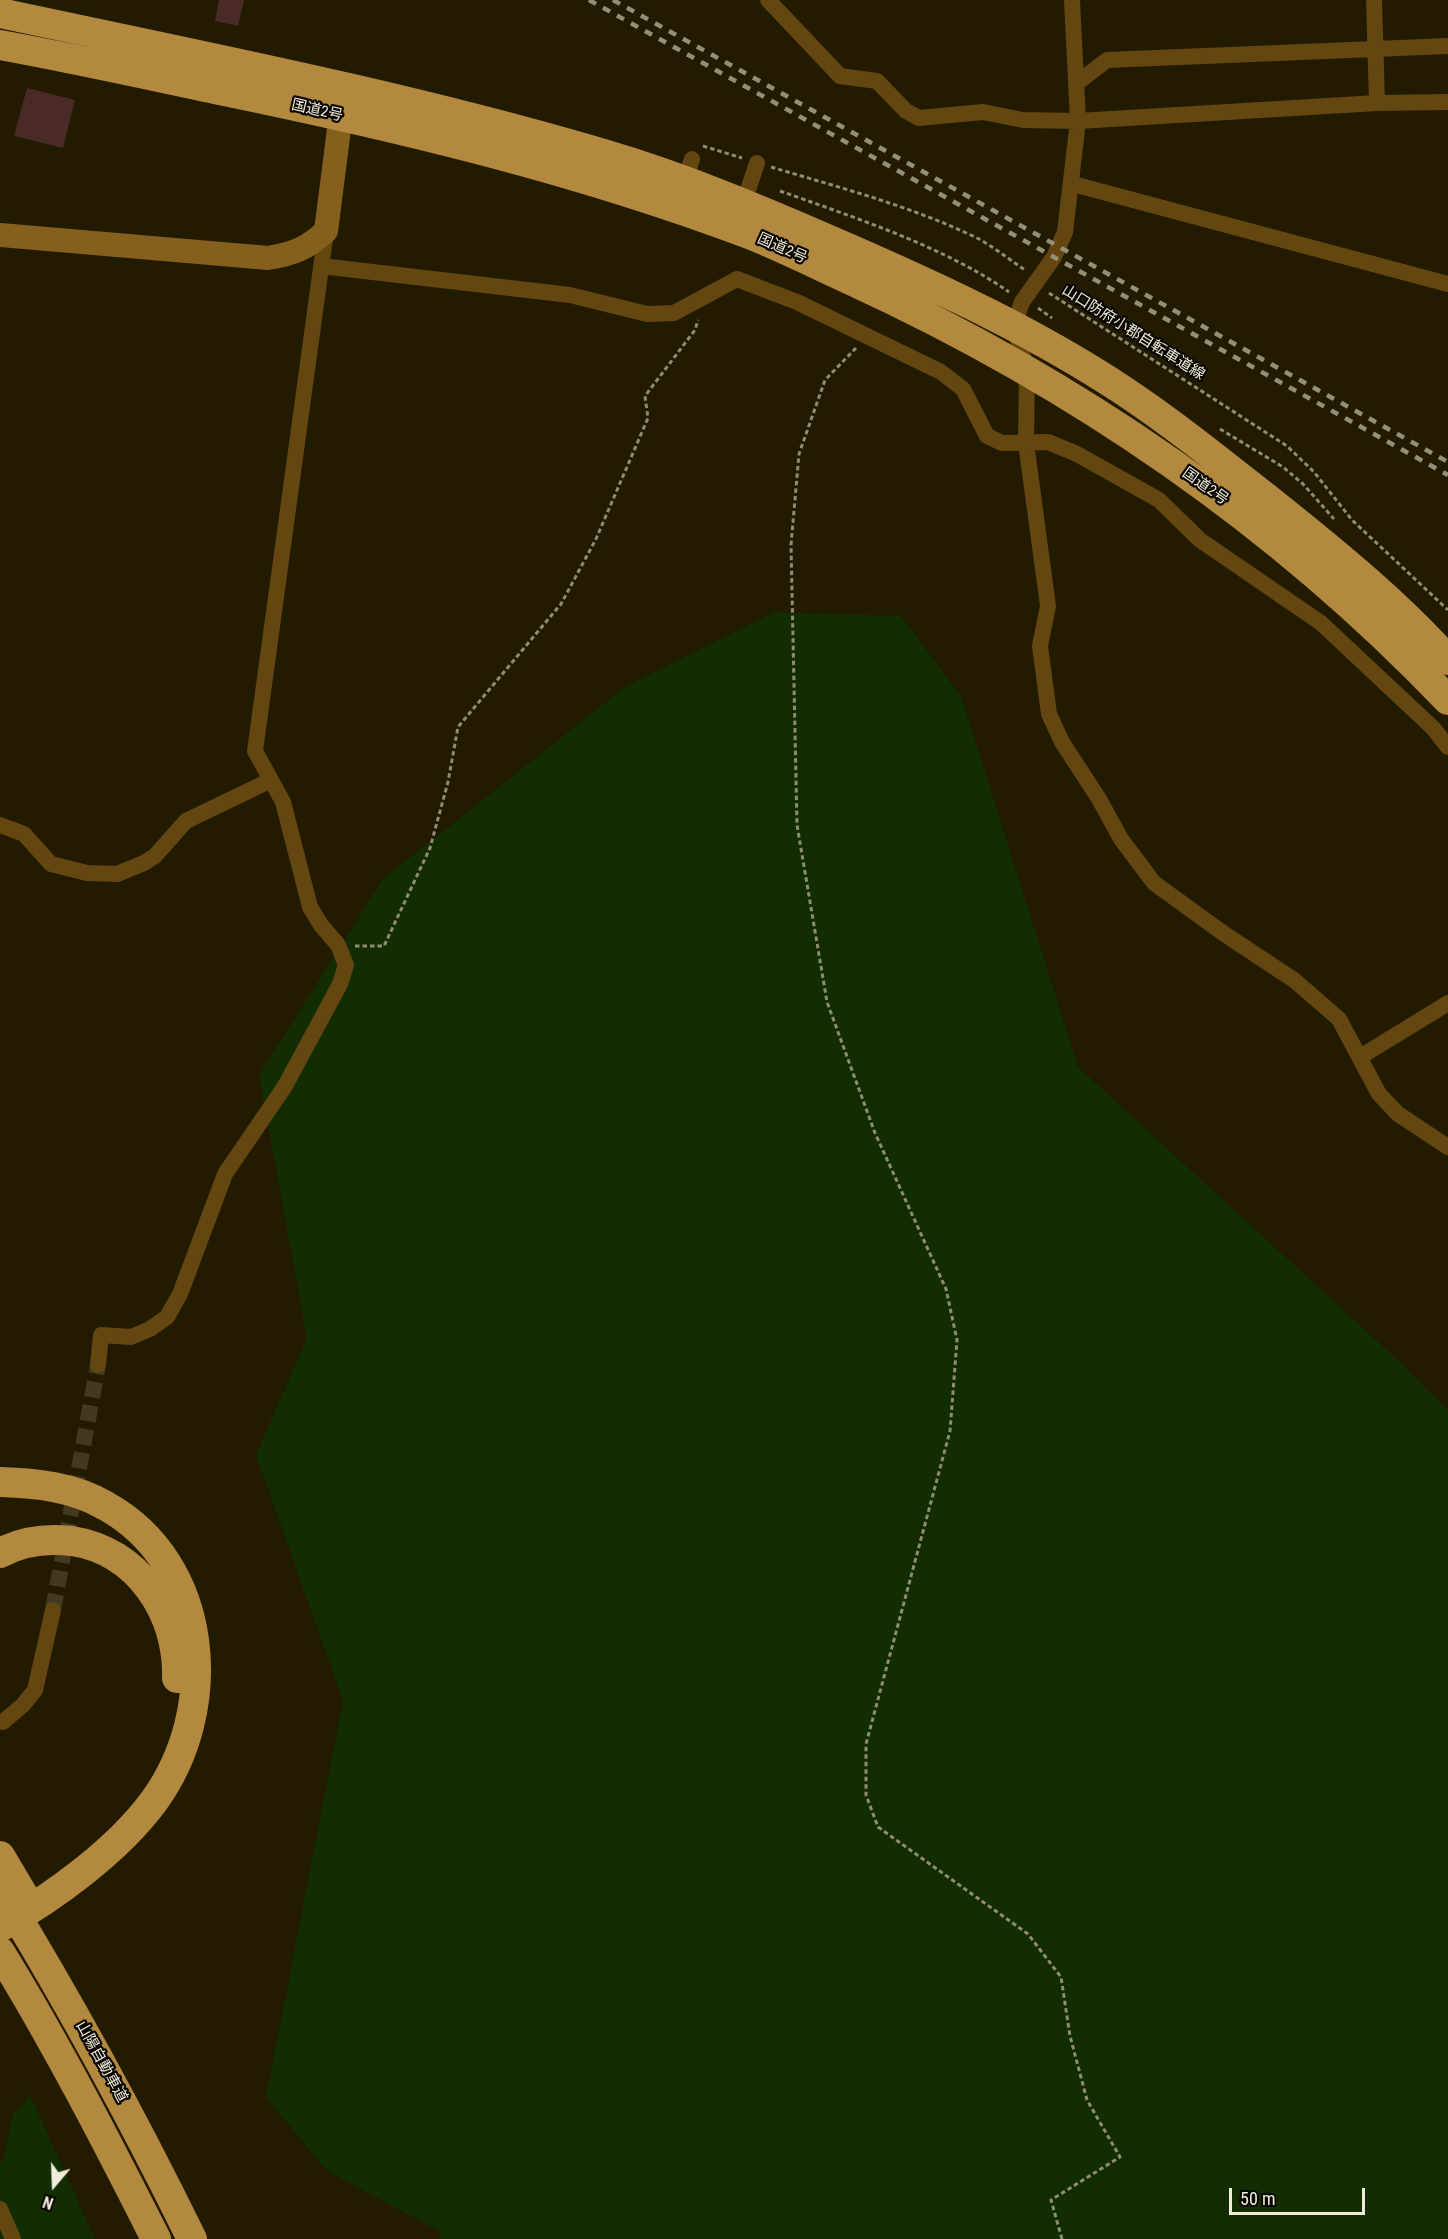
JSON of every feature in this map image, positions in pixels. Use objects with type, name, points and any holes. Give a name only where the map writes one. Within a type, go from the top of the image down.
[{"type":"highway","name":"国道2号","points":[[0,13],[345,87],[454,113],[603,154],[689,170],[744,202],[944,290],[1014,327],[1122,390],[1206,450],[1326,546],[1448,660]]},
{"type":"highway","name":"国道2号","points":[[0,45],[444,140],[626,190],[754,236],[927,315],[1027,370],[1105,419],[1244,515],[1366,617],[1448,700]]},
{"type":"highway","points":[[0,1482],[58,1488],[105,1505],[136,1526],[158,1549],[177,1578],[192,1628],[196,1663],[194,1704],[172,1770],[154,1801],[128,1833],[93,1864],[63,1874],[0,1904]]},
{"type":"highway","points":[[0,1553],[27,1542],[45,1540],[84,1543],[120,1559],[144,1580],[162,1608],[173,1639],[177,1673],[175,1702],[164,1740],[149,1774],[114,1819],[63,1874],[0,1927]]},
{"type":"highway","points":[[0,1857],[51,1942],[68,2001]]},
{"type":"highway","name":"山陽自動車道","points":[[0,1889],[68,2001],[136,2126],[192,2239]]},
{"type":"highway","points":[[0,1952],[33,2005],[96,2121],[154,2239]]},
{"type":"highway","points":[[0,1984],[154,2239]]},
{"type":"street","points":[[768,0],[840,76],[877,81],[906,111],[919,118],[983,112],[1023,120],[1078,121],[1377,103],[1448,102]]},
{"type":"street","points":[[1072,0],[1078,121],[1073,184],[1065,232],[1054,256],[1022,302],[1014,327],[1027,370],[1026,443],[1048,606],[1040,646],[1041,669],[1049,714],[1062,742],[1100,799],[1121,839],[1154,883],[1223,933],[1294,980],[1339,1019],[1379,1094],[1398,1114],[1448,1147]]},
{"type":"street","points":[[1374,0],[1377,103]]},
{"type":"street","points":[[1077,83],[1107,60],[1377,51],[1448,46]]},
{"type":"street","points":[[98,1365],[101,1335],[131,1337],[150,1329],[167,1317],[180,1294],[225,1174],[285,1086],[340,984],[346,965],[338,945],[321,925],[310,907],[283,802],[269,781],[255,751],[345,87]]},
{"type":"street","points":[[744,202],[758,163]]},
{"type":"street","points":[[1073,184],[1448,284]]},
{"type":"street","points":[[0,235],[268,258],[295,253],[311,245],[326,231]]},
{"type":"street","points":[[321,266],[570,295],[647,314],[674,314],[737,279],[797,302],[941,372],[963,389],[987,436],[1002,443],[1048,442],[1077,454],[1159,500],[1200,540],[1321,623],[1432,728],[1448,747]]},
{"type":"street","points":[[0,825],[24,834],[51,864],[87,873],[117,874],[144,864],[155,856],[186,821],[269,781]]},
{"type":"street","points":[[1360,1057],[1448,1003]]},
{"type":"street","points":[[3,1722],[23,1706],[35,1690],[53,1610]]},
{"type":"street","points":[[0,2209],[13,2239]]},
{"type":"path","name":"山口防府小郡自転車道線","points":[[689,170],[700,145],[867,195],[981,240],[1037,279],[1050,295],[1287,446],[1314,471],[1352,520],[1448,610]]},
{"type":"path","points":[[338,945],[384,946],[430,848],[448,782],[458,728],[561,604],[596,538],[648,418],[645,396],[653,382],[694,330],[698,319],[697,303]]},
{"type":"path","points":[[868,336],[825,380],[799,454],[791,545],[798,825],[827,1002],[875,1133],[946,1289],[957,1340],[950,1431],[866,1744],[866,1795],[878,1827],[1028,1934],[1061,1977],[1070,2036],[1087,2100],[1120,2157],[1051,2200],[1062,2239]]},
{"type":"green space","points":[[775,612],[901,616],[961,696],[1078,1067],[1401,1363],[1448,1411],[1448,2239],[440,2239],[441,2232],[327,2171],[266,2097],[343,1701],[256,1455],[307,1338],[259,1075],[383,879],[625,687]]},
{"type":"green space","points":[[30,2095],[95,2239],[0,2239],[0,2162],[3,2161],[13,2114]]},
{"type":"building","points":[[219,0],[244,0],[238,26],[215,21]]},
{"type":"building","points":[[27,88],[75,100],[63,148],[14,136]]},
{"type":"tunnel","points":[[53,1610],[98,1365]]},
{"type":"railway","points":[[589,0],[1448,475]]},
{"type":"railway","points":[[613,0],[1448,462]]}]
